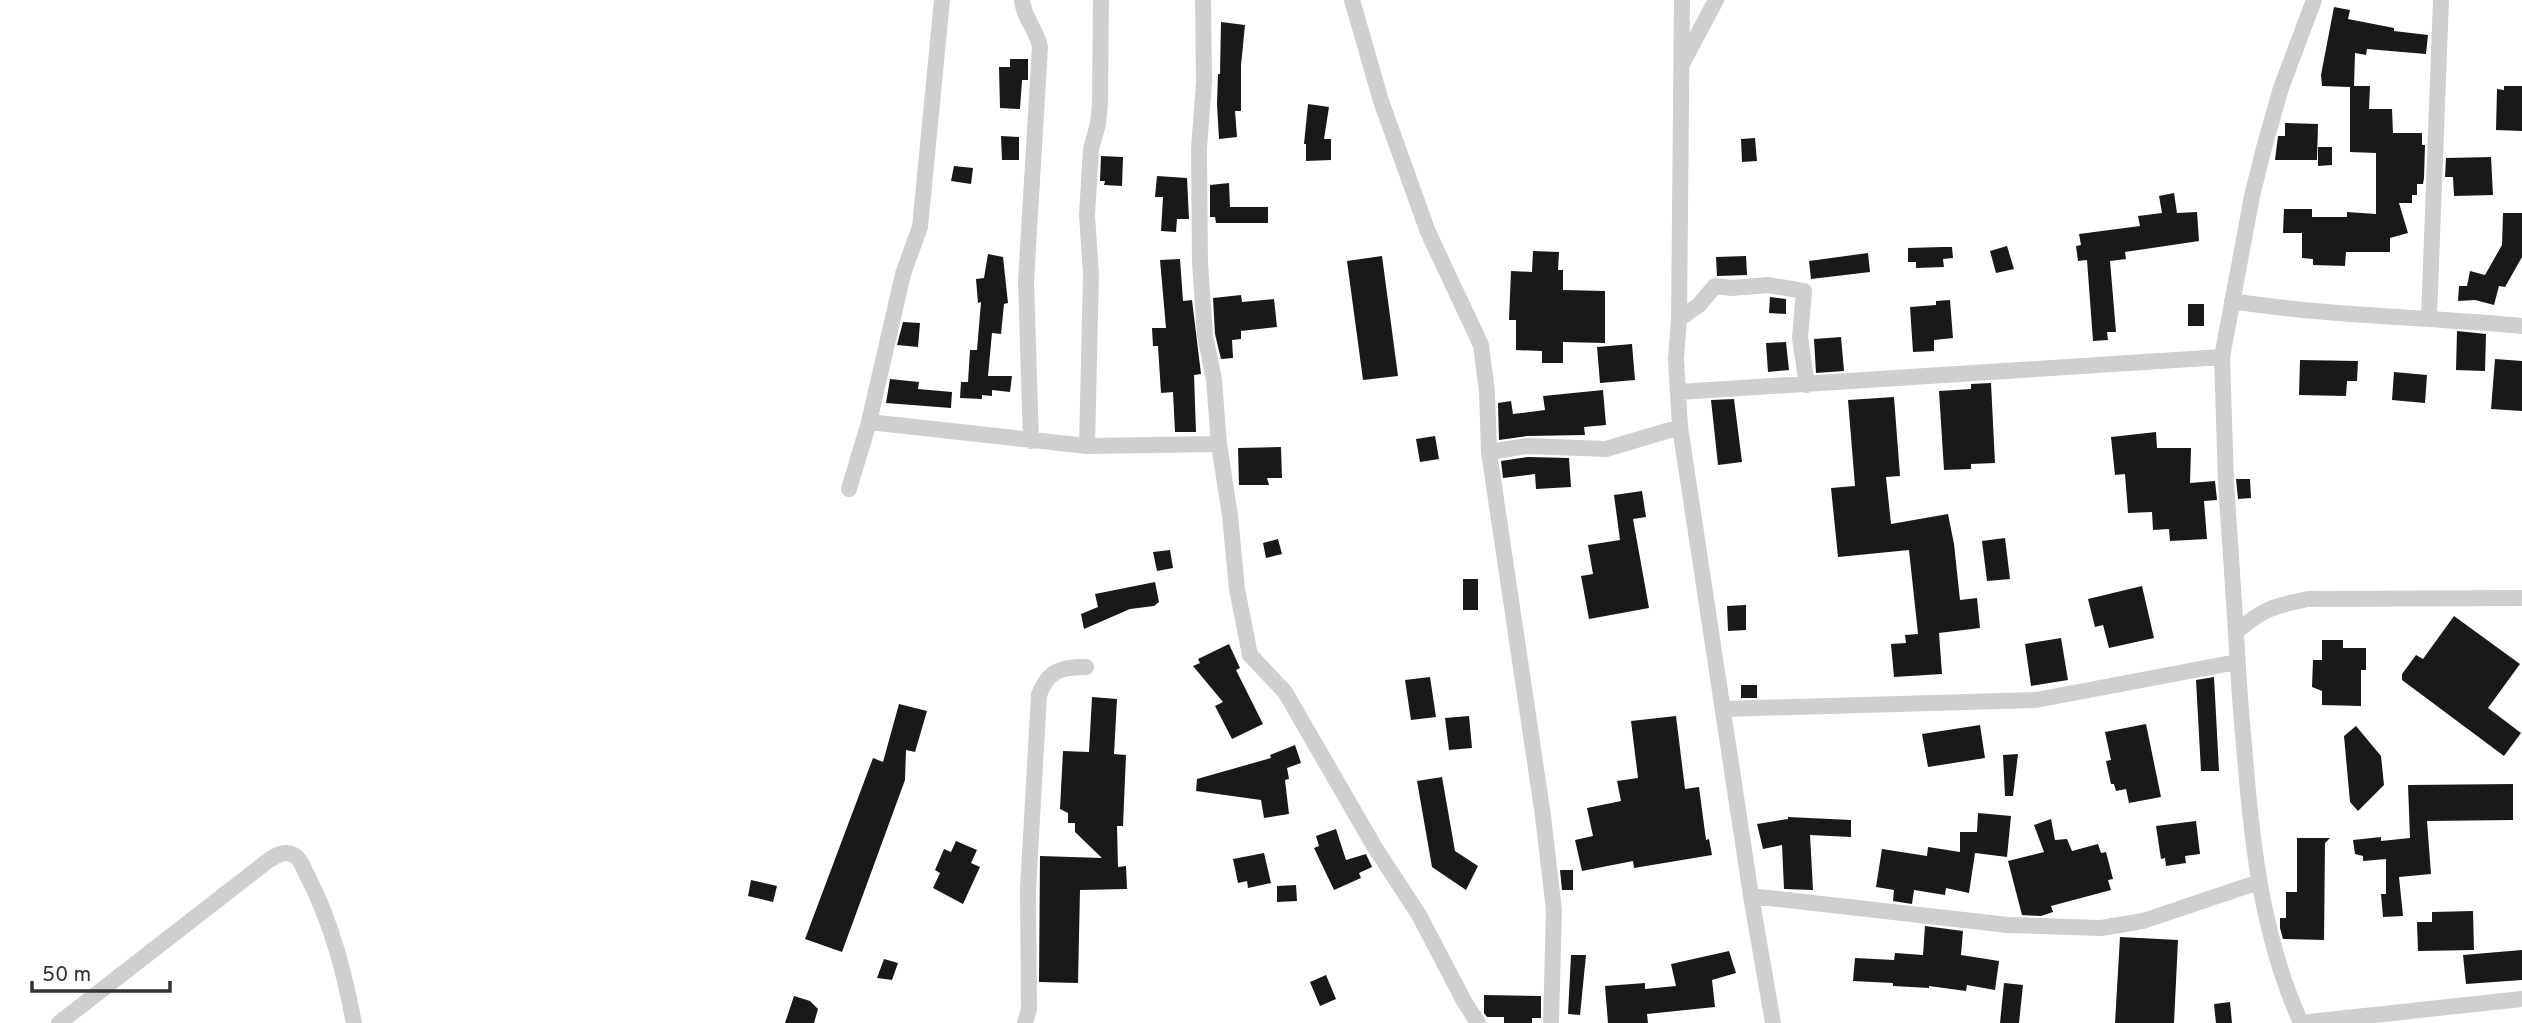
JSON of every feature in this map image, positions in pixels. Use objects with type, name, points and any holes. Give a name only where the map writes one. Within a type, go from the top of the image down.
[{"type":"street","points":[[849,489],[869,422],[903,274],[920,227],[942,0]]},
{"type":"street","points":[[1022,0],[1040,47],[1026,281],[1031,441]]},
{"type":"street","points":[[1087,446],[1091,274],[1087,215],[1091,149],[1100,103],[1101,0]]},
{"type":"street","points":[[1203,0],[1204,82],[1199,149],[1200,263],[1205,335],[1214,380],[1237,589],[1250,655],[1285,692],[1374,846],[1419,915],[1478,1023]]},
{"type":"street","points":[[1352,0],[1381,101],[1424,219],[1481,345],[1487,392],[1489,452],[1555,910],[1551,1023]]},
{"type":"street","points":[[1682,0],[1679,319],[1676,359],[1680,427],[1773,1023]]},
{"type":"street","points":[[1681,66],[1716,0]]},
{"type":"street","points":[[2314,0],[2281,88],[2264,148],[2252,196],[2222,357],[2225,482],[2237,662],[2250,824],[2259,883],[2273,948],[2301,1023],[2522,999]]},
{"type":"street","points":[[2429,317],[2441,0]]},
{"type":"street","points":[[1679,319],[1699,305],[1715,286],[1731,288],[1768,285],[1804,291],[1800,338],[1807,385]]},
{"type":"street","points":[[2232,302],[2300,312],[2429,317],[2522,326]]},
{"type":"street","points":[[1679,392],[2222,357]]},
{"type":"street","points":[[869,422],[1087,446],[1219,444]]},
{"type":"street","points":[[1489,452],[1527,446],[1606,449],[1680,427]]},
{"type":"street","points":[[2236,632],[2258,614],[2282,604],[2308,599],[2522,598]]},
{"type":"street","points":[[1723,709],[2036,700],[2237,662]]},
{"type":"street","points":[[1025,1023],[1029,1009],[1028,889],[1039,695],[1043,683],[1061,669],[1086,667]]},
{"type":"street","points":[[59,1023],[269,860],[279,853],[290,852],[298,857],[334,937],[354,1023]]},
{"type":"street","points":[[1752,896],[2008,925],[2101,928],[2143,921],[2259,883]]},
{"type":"building","points":[[2334,7],[2350,10],[2348,19],[2394,28],[2394,31],[2428,35],[2426,54],[2367,49],[2366,55],[2355,53],[2354,86],[2370,86],[2369,109],[2392,109],[2393,133],[2422,133],[2422,145],[2425,145],[2424,178],[2423,184],[2417,184],[2417,195],[2412,195],[2412,203],[2399,203],[2408,233],[2390,238],[2390,252],[2346,252],[2345,266],[2313,265],[2313,259],[2302,258],[2302,233],[2283,233],[2284,209],[2312,209],[2312,217],[2347,217],[2347,212],[2376,214],[2376,153],[2350,152],[2350,87],[2322,86],[2321,75]]},
{"type":"building","points":[[1221,22],[1245,25],[1241,65],[1241,111],[1235,111],[1237,137],[1219,139],[1217,104]]},
{"type":"building","points":[[1010,59],[1028,59],[1028,80],[1022,80],[1020,109],[1000,108],[999,67],[1010,67]]},
{"type":"building","points":[[2504,86],[2522,86],[2522,131],[2496,130],[2497,89],[2504,90]]},
{"type":"building","points":[[1308,104],[1329,107],[1324,139],[1331,139],[1331,160],[1306,161],[1304,144]]},
{"type":"building","points":[[2285,123],[2318,124],[2317,160],[2275,160],[2278,136],[2285,136]]},
{"type":"building","points":[[1001,136],[1019,137],[1019,160],[1002,160]]},
{"type":"building","points":[[1755,138],[1757,161],[1742,162],[1741,139]]},
{"type":"building","points":[[2318,147],[2332,147],[2332,165],[2318,166]]},
{"type":"building","points":[[1101,156],[1123,157],[1122,186],[1104,185],[1105,181],[1100,181]]},
{"type":"building","points":[[2491,157],[2493,195],[2454,196],[2453,177],[2445,177],[2446,158]]},
{"type":"building","points":[[954,166],[973,168],[971,184],[951,181]]},
{"type":"building","points":[[1157,176],[1187,178],[1189,219],[1177,219],[1176,232],[1161,231],[1163,197],[1155,197]]},
{"type":"building","points":[[1229,183],[1230,207],[1268,207],[1268,223],[1216,223],[1215,217],[1210,217],[1210,185]]},
{"type":"building","points":[[2174,193],[2177,213],[2197,212],[2199,241],[2125,252],[2126,259],[2110,261],[2116,332],[2107,332],[2108,340],[2093,341],[2087,260],[2078,261],[2076,246],[2081,245],[2079,234],[2140,226],[2138,216],[2162,213],[2159,196]]},
{"type":"building","points":[[2503,213],[2522,213],[2522,257],[2505,287],[2499,286],[2494,305],[2475,300],[2458,301],[2459,286],[2467,286],[2470,271],[2485,275],[2502,245]]},
{"type":"building","points":[[2007,246],[2014,269],[1996,273],[1990,251]]},
{"type":"building","points":[[1952,247],[1953,258],[1943,259],[1944,267],[1916,268],[1916,262],[1908,262],[1908,248]]},
{"type":"building","points":[[1533,251],[1559,252],[1558,270],[1563,270],[1563,290],[1605,291],[1605,343],[1563,342],[1563,363],[1542,363],[1542,351],[1516,350],[1516,320],[1509,320],[1511,271],[1532,272]]},
{"type":"building","points":[[1868,253],[1870,272],[1811,279],[1809,261]]},
{"type":"building","points":[[988,254],[1003,257],[1008,303],[1004,304],[1001,334],[992,333],[988,376],[1012,376],[1010,392],[992,390],[992,396],[982,395],[982,399],[960,398],[961,382],[968,382],[970,350],[977,350],[981,302],[978,303],[976,279],[984,278]]},
{"type":"building","points":[[1382,256],[1398,376],[1363,380],[1347,261]]},
{"type":"building","points":[[1746,256],[1747,275],[1717,276],[1716,257]]},
{"type":"building","points":[[1180,259],[1183,301],[1192,300],[1201,374],[1194,375],[1196,432],[1175,432],[1173,392],[1161,393],[1158,346],[1153,346],[1152,328],[1166,328],[1160,260]]},
{"type":"building","points":[[1241,295],[1242,302],[1274,299],[1277,327],[1241,331],[1241,339],[1232,340],[1233,358],[1221,359],[1215,334],[1213,298]]},
{"type":"building","points":[[1770,297],[1786,299],[1786,314],[1769,313]]},
{"type":"building","points":[[1950,300],[1953,338],[1934,340],[1934,351],[1913,352],[1910,307],[1936,305],[1936,301]]},
{"type":"building","points":[[2188,304],[2204,304],[2204,326],[2188,326]]},
{"type":"building","points":[[903,322],[920,323],[918,347],[897,345]]},
{"type":"building","points":[[2457,331],[2486,334],[2485,371],[2456,370]]},
{"type":"building","points":[[1841,337],[1844,371],[1816,373],[1814,339]]},
{"type":"building","points":[[1786,342],[1789,370],[1768,372],[1766,343]]},
{"type":"building","points":[[1632,344],[1635,380],[1600,383],[1597,347]]},
{"type":"building","points":[[2495,359],[2522,361],[2522,411],[2491,409]]},
{"type":"building","points":[[2300,360],[2358,361],[2357,381],[2347,381],[2346,396],[2299,395]]},
{"type":"building","points":[[2394,372],[2427,375],[2425,403],[2392,400]]},
{"type":"building","points":[[890,379],[919,382],[918,389],[952,392],[951,408],[886,403]]},
{"type":"building","points":[[1991,383],[1995,463],[1971,464],[1971,469],[1944,470],[1939,391],[1971,389],[1971,384]]},
{"type":"building","points":[[1603,390],[1606,425],[1584,427],[1585,435],[1527,436],[1499,440],[1498,403],[1511,401],[1513,414],[1545,410],[1543,396]]},
{"type":"building","points":[[1894,397],[1900,476],[1886,477],[1891,524],[1948,514],[1960,600],[1977,598],[1980,628],[1939,633],[1942,674],[1894,677],[1891,644],[1906,643],[1905,635],[1918,634],[1909,550],[1838,557],[1831,488],[1855,486],[1848,400]]},
{"type":"building","points":[[1734,399],[1742,462],[1718,465],[1711,400]]},
{"type":"building","points":[[2156,432],[2157,448],[2191,448],[2190,483],[2215,481],[2217,500],[2204,501],[2207,539],[2170,541],[2169,529],[2153,530],[2152,512],[2128,513],[2125,474],[2115,475],[2111,437]]},
{"type":"building","points":[[1435,436],[1439,459],[1420,462],[1416,439]]},
{"type":"building","points":[[1281,447],[1282,478],[1267,478],[1269,485],[1239,485],[1238,448]]},
{"type":"building","points":[[1528,457],[1569,458],[1571,487],[1536,489],[1535,474],[1503,478],[1501,461]]},
{"type":"building","points":[[2236,479],[2250,479],[2251,498],[2238,499]]},
{"type":"building","points":[[1642,491],[1646,517],[1633,519],[1649,608],[1589,619],[1581,576],[1593,574],[1588,545],[1620,540],[1614,495]]},
{"type":"building","points":[[2005,538],[2010,579],[1987,581],[1982,541]]},
{"type":"building","points":[[1278,539],[1282,554],[1266,558],[1263,543]]},
{"type":"building","points":[[1170,550],[1173,568],[1157,571],[1153,552]]},
{"type":"building","points":[[1463,579],[1478,579],[1478,610],[1463,610]]},
{"type":"building","points":[[1155,582],[1159,602],[1154,606],[1130,609],[1084,629],[1081,614],[1098,607],[1095,594]]},
{"type":"building","points":[[2142,586],[2154,638],[2109,648],[2103,625],[2095,627],[2088,599]]},
{"type":"building","points":[[1746,605],[1746,630],[1728,631],[1727,606]]},
{"type":"building","points":[[2454,616],[2520,664],[2488,708],[2521,733],[2504,756],[2402,680],[2402,674],[2416,655],[2423,659]]},
{"type":"building","points":[[2061,638],[2068,680],[2031,686],[2025,644]]},
{"type":"building","points":[[2322,640],[2343,640],[2343,648],[2366,648],[2366,670],[2361,670],[2361,706],[2322,705],[2322,691],[2312,687],[2313,660],[2322,660]]},
{"type":"building","points":[[1229,644],[1240,668],[1236,670],[1263,724],[1232,739],[1215,706],[1223,702],[1193,666],[1200,663],[1198,659]]},
{"type":"building","points":[[1430,677],[1436,717],[1411,720],[1405,680]]},
{"type":"building","points":[[2214,677],[2219,771],[2201,771],[2196,680]]},
{"type":"building","points":[[1741,685],[1757,685],[1757,698],[1741,698]]},
{"type":"building","points":[[1092,697],[1117,699],[1114,754],[1126,755],[1123,826],[1117,826],[1118,867],[1126,866],[1127,889],[1080,890],[1078,983],[1039,982],[1040,856],[1102,858],[1075,832],[1075,823],[1068,823],[1068,813],[1060,809],[1063,751],[1089,752]]},
{"type":"building","points":[[899,704],[927,711],[915,752],[906,750],[905,780],[842,952],[805,939],[873,758],[883,762]]},
{"type":"building","points":[[1469,716],[1472,748],[1449,750],[1445,718]]},
{"type":"building","points":[[1676,716],[1685,789],[1699,787],[1706,840],[1709,839],[1712,855],[1634,868],[1633,861],[1582,871],[1575,840],[1593,836],[1587,808],[1621,801],[1617,781],[1638,778],[1631,721]]},
{"type":"building","points":[[2146,724],[2161,797],[2129,803],[2126,789],[2116,791],[2114,784],[2111,784],[2106,761],[2111,760],[2105,732]]},
{"type":"building","points":[[1980,725],[1985,758],[1928,767],[1922,734]]},
{"type":"building","points":[[2356,726],[2381,756],[2384,785],[2358,811],[2350,802],[2344,736]]},
{"type":"building","points":[[1295,745],[1301,763],[1287,768],[1289,779],[1285,780],[1289,814],[1264,818],[1261,800],[1196,791],[1197,779],[1271,758],[1270,755]]},
{"type":"building","points":[[2018,754],[2013,796],[2005,796],[2003,755]]},
{"type":"building","points":[[1442,777],[1455,851],[1478,866],[1466,890],[1432,867],[1417,781]]},
{"type":"building","points":[[2513,784],[2513,820],[2427,821],[2431,874],[2399,877],[2403,916],[2383,917],[2381,894],[2386,894],[2386,859],[2363,861],[2363,856],[2355,854],[2353,840],[2410,838],[2408,785]]},
{"type":"building","points":[[1978,813],[2011,816],[2007,857],[1975,853],[1969,893],[1946,888],[1945,895],[1914,890],[1912,904],[1893,901],[1894,890],[1876,887],[1882,849],[1927,856],[1928,847],[1960,852],[1960,832],[1977,832]]},
{"type":"building","points":[[1788,817],[1851,820],[1851,837],[1810,835],[1813,890],[1784,889],[1782,845],[1763,849],[1757,824]]},
{"type":"building","points":[[2051,819],[2055,840],[2067,839],[2072,851],[2098,844],[2101,853],[2106,852],[2113,879],[2108,880],[2111,890],[2051,906],[2053,912],[2041,916],[2022,915],[2008,861],[2044,852],[2034,825]]},
{"type":"building","points":[[2196,821],[2200,854],[2185,856],[2186,863],[2166,866],[2165,858],[2161,859],[2156,826]]},
{"type":"building","points":[[1336,829],[1346,860],[1366,854],[1372,867],[1359,873],[1361,878],[1334,890],[1314,848],[1319,846],[1316,836]]},
{"type":"building","points":[[2297,838],[2330,838],[2325,843],[2324,940],[2283,939],[2280,928],[2280,918],[2286,918],[2286,892],[2297,892]]},
{"type":"building","points":[[956,841],[977,850],[971,863],[980,867],[963,904],[933,888],[940,873],[935,870],[944,849],[951,852]]},
{"type":"building","points":[[1264,853],[1271,883],[1248,888],[1247,881],[1238,883],[1233,859]]},
{"type":"building","points":[[1560,870],[1573,870],[1573,890],[1562,890]]},
{"type":"building","points":[[751,880],[777,886],[773,902],[748,896]]},
{"type":"building","points":[[1296,885],[1297,901],[1277,902],[1277,886]]},
{"type":"building","points":[[2473,911],[2474,950],[2418,951],[2417,922],[2432,922],[2432,912]]},
{"type":"building","points":[[1925,926],[1963,931],[1961,955],[1999,961],[1995,990],[1967,985],[1966,991],[1853,981],[1855,958],[1894,960],[1895,953],[1923,955]]},
{"type":"building","points":[[2120,937],[2178,940],[2174,1023],[2115,1023]]},
{"type":"building","points":[[2522,950],[2522,980],[2466,984],[2463,955]]},
{"type":"building","points":[[1729,951],[1736,973],[1712,980],[1715,1007],[1647,1014],[1648,1023],[1608,1023],[1605,986],[1645,983],[1645,989],[1676,986],[1671,964]]},
{"type":"building","points":[[1571,955],[1586,955],[1580,1015],[1568,1014]]},
{"type":"building","points":[[884,959],[898,963],[892,980],[877,978]]},
{"type":"building","points":[[1326,975],[1336,999],[1320,1006],[1310,982]]},
{"type":"building","points":[[2004,983],[2023,985],[2019,1023],[2000,1023]]},
{"type":"building","points":[[1484,995],[1541,996],[1541,1018],[1532,1018],[1532,1023],[1504,1023],[1504,1017],[1487,1017],[1484,1013]]},
{"type":"building","points":[[794,996],[810,1001],[818,1009],[814,1023],[785,1023]]},
{"type":"building","points":[[2230,1002],[2232,1023],[2216,1023],[2214,1004]]}]
